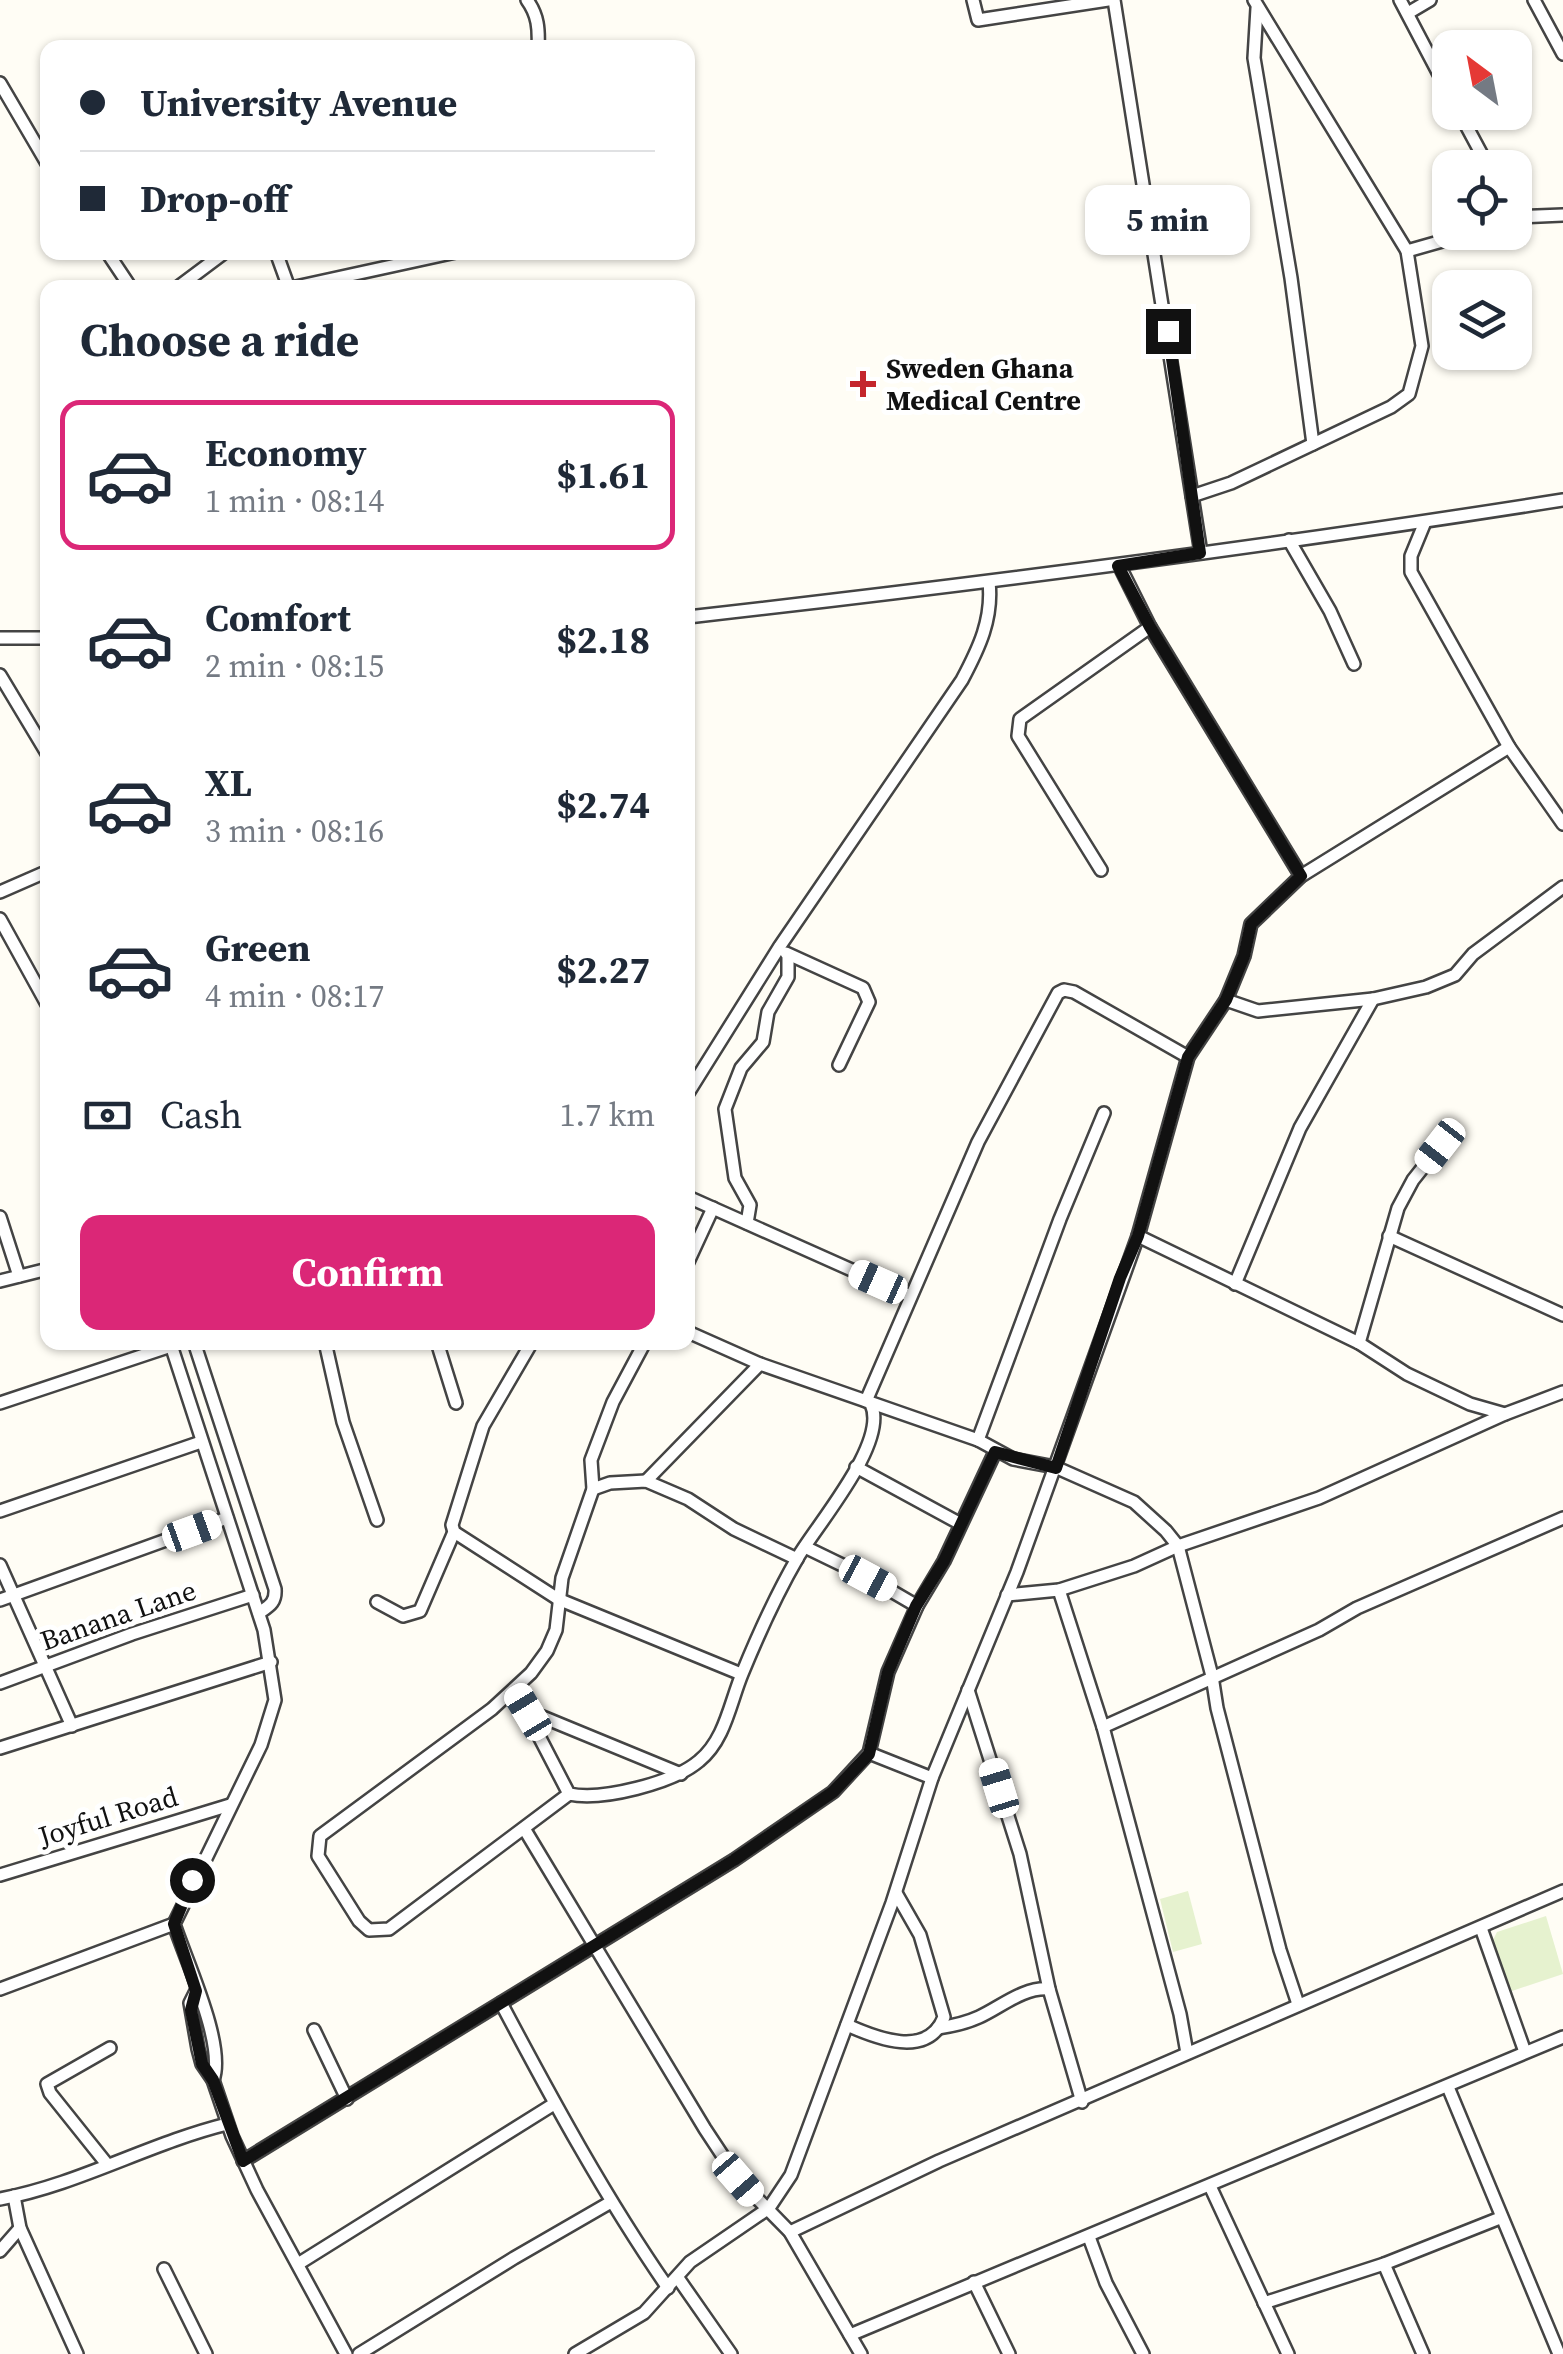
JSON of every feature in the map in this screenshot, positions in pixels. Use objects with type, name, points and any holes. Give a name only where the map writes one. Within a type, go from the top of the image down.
[{"type":"street","points":[[527,0],[534,10],[538,40]]},
{"type":"street","points":[[973,0],[978,20],[1111,0],[1200,553]]},
{"type":"street","points":[[1400,0],[1432,60]]},
{"type":"street","points":[[1408,13],[1430,0]]},
{"type":"street","points":[[1534,0],[1563,54]]},
{"type":"street","points":[[1192,496],[1231,482],[1391,407],[1409,394],[1422,346],[1407,251],[1255,2]]},
{"type":"street","points":[[1255,2],[1254,58],[1291,278],[1312,444]]},
{"type":"street","points":[[0,83],[40,150]]},
{"type":"street","points":[[1532,216],[1561,214]]},
{"type":"street","points":[[1407,251],[1432,244]]},
{"type":"street","points":[[189,280],[215,260]]},
{"type":"street","points":[[327,280],[419,260]]},
{"type":"street","points":[[695,616],[1118,566],[1563,500]]},
{"type":"street","points":[[1425,522],[1411,556],[1411,572],[1509,747],[1563,824]]},
{"type":"street","points":[[1289,540],[1330,611],[1354,664]]},
{"type":"street","points":[[1118,566],[1150,627],[1301,876]]},
{"type":"street","points":[[695,1082],[962,680],[989,618],[989,582]]},
{"type":"street","points":[[1101,870],[1018,736],[1017,725],[1020,718],[1150,627]]},
{"type":"street","points":[[0,638],[40,638]]},
{"type":"street","points":[[0,675],[40,742]]},
{"type":"street","points":[[576,2354],[644,2313],[690,2262],[769,2208],[791,2175],[896,1892],[932,1778],[1056,1468],[1138,1236],[1188,1057],[1226,1000],[1244,956],[1251,924],[1301,876],[1509,747]]},
{"type":"street","points":[[0,892],[40,874]]},
{"type":"street","points":[[1226,1000],[1258,1011],[1372,999],[1426,987],[1455,976],[1473,954],[1563,887]]},
{"type":"street","points":[[0,918],[40,991]]},
{"type":"street","points":[[0,952],[14,944]]},
{"type":"street","points":[[784,951],[863,988],[869,995],[839,1065]]},
{"type":"street","points":[[747,1223],[750,1205],[735,1178],[724,1109],[741,1068],[762,1042],[768,1012],[788,977],[784,951]]},
{"type":"street","points":[[515,1690],[569,1794],[584,1798],[600,1795],[681,1774],[701,1760],[713,1746],[742,1674],[797,1559],[856,1467],[875,1426],[868,1403],[910,1296],[978,1142],[1058,993],[1074,992],[1188,1057]]},
{"type":"street","points":[[1235,1284],[1300,1128],[1372,999]]},
{"type":"street","points":[[978,1440],[1104,1113]]},
{"type":"street","points":[[1358,1343],[1398,1208],[1413,1180],[1440,1146]]},
{"type":"street","points":[[695,1200],[910,1296]]},
{"type":"street","points":[[695,1247],[713,1208]]},
{"type":"street","points":[[0,1217],[19,1276]]},
{"type":"street","points":[[1138,1236],[1358,1343],[1407,1374],[1470,1404],[1505,1414]]},
{"type":"street","points":[[1389,1236],[1563,1315]]},
{"type":"street","points":[[0,1281],[40,1270]]},
{"type":"street","points":[[695,1335],[760,1364],[978,1440],[995,1452],[1056,1468],[1134,1502],[1166,1530],[1178,1546],[1280,1950],[1298,2004]]},
{"type":"street","points":[[0,1403],[153,1350]]},
{"type":"street","points":[[172,1350],[258,1612],[270,1662],[273,1711],[261,1745],[174,1924],[196,1991],[190,2003],[202,2064],[213,2080],[243,2161],[346,2354]]},
{"type":"street","points":[[197,1350],[275,1589],[272,1604],[258,1612]]},
{"type":"street","points":[[328,1350],[343,1422],[377,1520]]},
{"type":"street","points":[[439,1350],[456,1403]]},
{"type":"street","points":[[377,1602],[404,1616],[420,1611],[454,1532],[452,1525],[483,1426],[527,1350]]},
{"type":"street","points":[[569,1794],[389,1930],[369,1930],[360,1921],[318,1856],[320,1836],[515,1690],[547,1651],[556,1630],[562,1578],[593,1489],[590,1460],[640,1350]]},
{"type":"street","points":[[646,1481],[760,1364]]},
{"type":"street","points":[[1007,1596],[1059,1590],[1134,1566],[1178,1546],[1319,1498],[1563,1392]]},
{"type":"street","points":[[0,1511],[202,1442]]},
{"type":"street","points":[[243,2161],[659,1906],[833,1792],[869,1754],[888,1672],[916,1606],[944,1561],[995,1452]]},
{"type":"street","points":[[856,1467],[959,1523]]},
{"type":"street","points":[[593,1489],[646,1481],[688,1499],[734,1529],[797,1559]]},
{"type":"street","points":[[0,1600],[227,1518]]},
{"type":"street","points":[[1103,1728],[1319,1630],[1357,1608],[1563,1518]]},
{"type":"street","points":[[454,1532],[558,1599],[742,1674]]},
{"type":"street","points":[[805,1547],[916,1606]]},
{"type":"street","points":[[0,1566],[72,1726]]},
{"type":"street","points":[[1059,1590],[1103,1728],[1187,2053]]},
{"type":"street","name":"Banana Lane","points":[[0,1684],[253,1596]]},
{"type":"street","points":[[0,1748],[270,1662]]},
{"type":"street","points":[[968,1690],[1020,1854],[1049,1989],[1082,2102]]},
{"type":"street","points":[[528,1712],[681,1774]]},
{"type":"street","points":[[869,1754],[932,1778]]},
{"type":"street","name":"Joyful Road","points":[[0,1875],[230,1805]]},
{"type":"street","points":[[525,1830],[728,2163],[790,2232],[860,2354]]},
{"type":"street","points":[[790,2232],[939,2161],[1563,1891]]},
{"type":"street","points":[[896,1892],[920,1934],[944,2017],[938,2028]]},
{"type":"street","points":[[0,1988],[174,1924]]},
{"type":"street","points":[[1481,1928],[1525,2052]]},
{"type":"street","points":[[847,2024],[877,2038],[904,2044],[938,2028],[980,2017],[1039,1988],[1049,1989]]},
{"type":"street","points":[[501,2003],[611,2202],[668,2288]]},
{"type":"street","points":[[314,2030],[347,2099]]},
{"type":"street","points":[[850,2334],[1563,2037]]},
{"type":"street","points":[[106,2164],[47,2084],[110,2048]]},
{"type":"street","points":[[1448,2087],[1559,2354]]},
{"type":"street","points":[[298,2264],[554,2104]]},
{"type":"street","points":[[0,2199],[227,2124]]},
{"type":"street","points":[[1210,2186],[1288,2354]]},
{"type":"street","points":[[14,2196],[20,2228],[78,2354]]},
{"type":"street","points":[[359,2354],[611,2202]]},
{"type":"street","points":[[1264,2304],[1384,2264],[1500,2218]]},
{"type":"street","points":[[0,2251],[20,2228]]},
{"type":"street","points":[[1089,2237],[1106,2282],[1143,2354]]},
{"type":"street","points":[[1384,2264],[1422,2354]]},
{"type":"street","points":[[164,2270],[206,2354]]},
{"type":"street","points":[[678,2278],[731,2354]]},
{"type":"street","points":[[974,2282],[1008,2354]]},
{"type":"green space","points":[[1188,1891],[1202,1944],[1173,1952],[1160,1899]]},
{"type":"green space","points":[[1546,1916],[1563,1974],[1509,1992],[1493,1940],[1497,1932]]},
{"type":"place","name":"Sweden Ghana Medical Centre","points":[[863,384]]},
{"type":"route","points":[[192,1880],[174,1924],[196,1991],[190,2003],[202,2064],[213,2080],[243,2161],[734,1860],[833,1792],[869,1754],[888,1672],[916,1606],[944,1561],[995,1452],[1056,1468],[1138,1236],[1188,1057],[1226,1000],[1244,956],[1251,924],[1301,876],[1150,627],[1118,566],[1200,553],[1168,331]]}]
